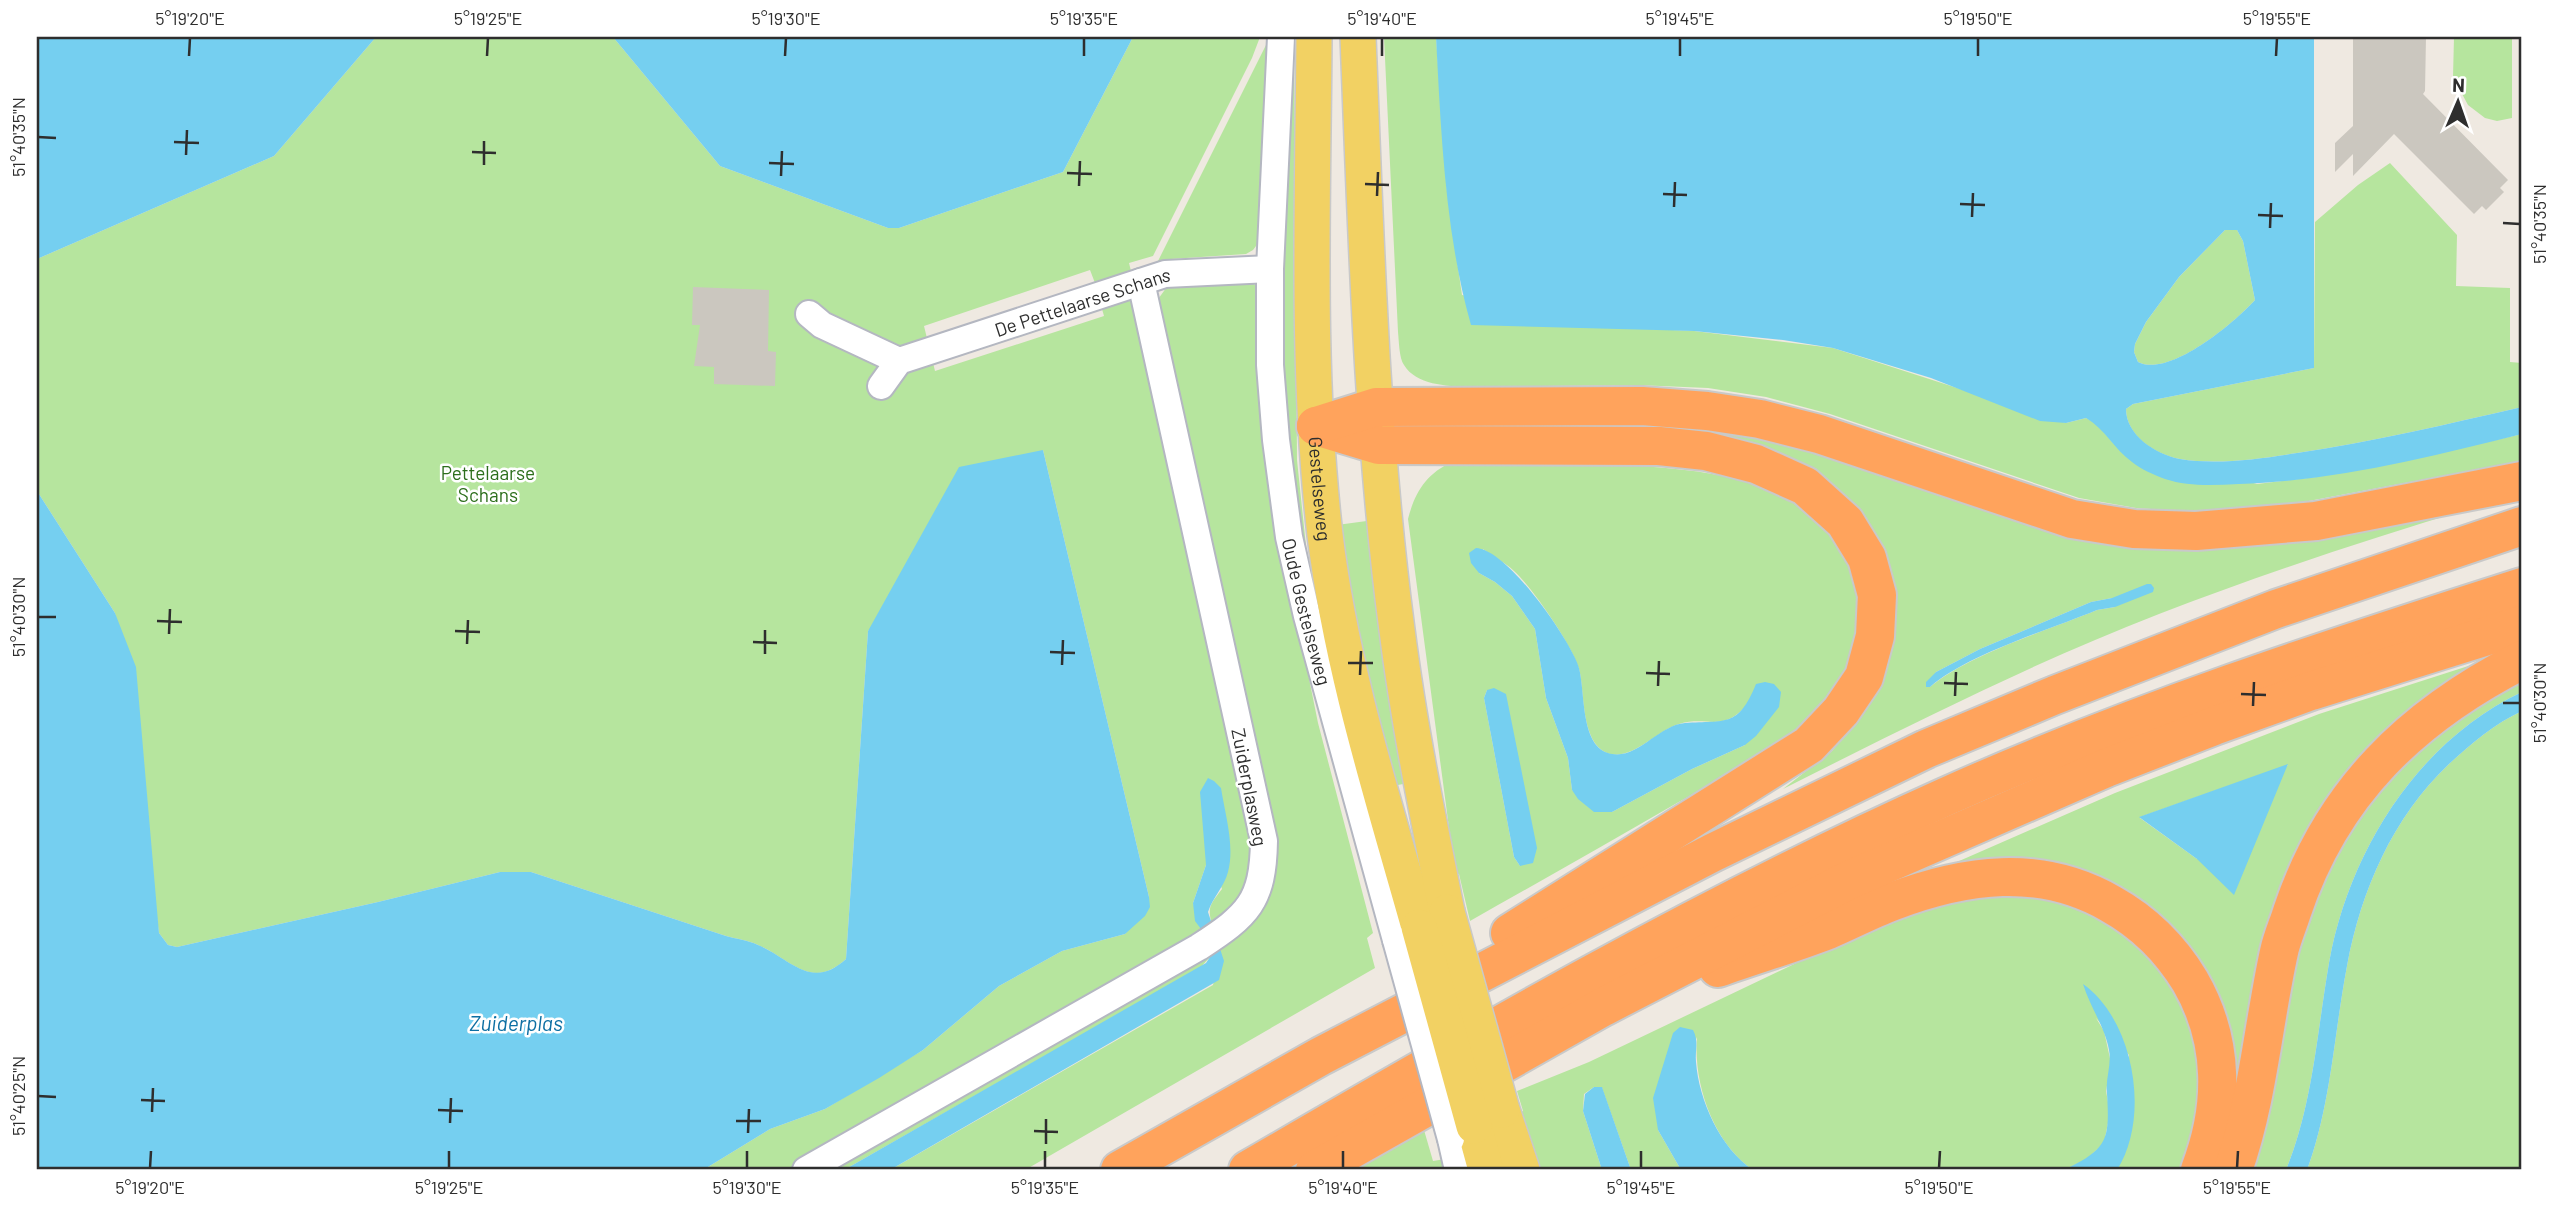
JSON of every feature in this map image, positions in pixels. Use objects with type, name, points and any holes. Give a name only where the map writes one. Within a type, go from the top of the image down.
[{"type":"highway","points":[[1316,426],[1376,407],[1642,406],[1707,411],[1760,419],[1819,434],[2072,519],[2134,529],[2196,531],[2316,521],[2522,481]]},
{"type":"highway","points":[[1316,426],[1380,445],[1659,446],[1706,451],[1756,464],[1805,485],[1845,522],[1867,558],[1877,595],[1875,636],[1864,677],[1841,711],[1809,744],[1495,942],[1321,1056]]},
{"type":"highway","points":[[1119,1170],[1321,1056],[1712,853],[1926,749],[2264,613],[2522,526]]},
{"type":"highway","points":[[1248,1170],[1507,1021],[1730,899],[1947,796],[2195,695],[2522,587]]},
{"type":"highway","points":[[1315,1170],[1603,1007],[1849,880],[2106,768],[2311,691],[2522,625]]},
{"type":"highway","points":[[2233,1170],[2243,1142],[2261,1064],[2280,951],[2298,893],[2319,846],[2353,792],[2396,745],[2437,711],[2481,681],[2522,660]]},
{"type":"highway","points":[[1603,1007],[1827,930],[1892,902],[1959,882],[1991,877],[2025,877],[2063,883],[2095,894],[2152,932],[2178,961],[2196,993],[2214,1037],[2218,1066],[2213,1131],[2200,1170]]},
{"type":"main road","name":"Gestelseweg","points":[[1314,37],[1313,337],[1316,426],[1325,536],[1349,667],[1421,926]]},
{"type":"main road","points":[[1358,37],[1376,407],[1397,630],[1419,772],[1421,926],[1486,1170]]},
{"type":"main road","points":[[1475,1125],[1522,1170]]},
{"type":"street","name":"Oude Gestelseweg","points":[[1281,37],[1270,269],[1271,378],[1289,537],[1307,616],[1421,926],[1475,1125],[1458,1170]]},
{"type":"street","name":"De Pettelaarse Schans","points":[[899,361],[1165,274],[1270,269]]},
{"type":"street","name":"Zuiderplasweg","points":[[806,1170],[1199,947],[1243,916],[1257,893],[1263,868],[1264,841],[1141,282]]},
{"type":"street","points":[[809,314],[822,325],[899,361],[881,386]]},
{"type":"green space","name":"Pettelaarse Schans","points":[[376,37],[613,37],[720,166],[888,228],[899,228],[1063,172],[1133,37],[1260,37],[1153,256],[1129,263],[1131,271],[1095,283],[1090,270],[924,326],[935,371],[1104,316],[1100,302],[1127,299],[1136,306],[1257,866],[1251,889],[1213,928],[1210,907],[1222,889],[1206,846],[1206,865],[1193,903],[1204,935],[792,1170],[703,1170],[770,1129],[825,1109],[923,1050],[999,986],[1062,951],[1125,934],[1149,897],[1043,450],[868,631],[846,959],[834,968],[812,973],[802,970],[754,943],[531,872],[500,872],[177,947],[168,945],[159,933],[115,613],[37,491],[37,259],[274,156]]},
{"type":"green space","points":[[1270,37],[1259,242],[1246,254],[1171,259],[1157,263]]},
{"type":"green space","points":[[1286,37],[1294,37],[1297,460],[1312,603],[1279,393]]},
{"type":"green space","points":[[1384,37],[1436,37],[1447,191],[1462,295],[1628,328],[1694,331],[1833,348],[2066,423],[2086,418],[2097,424],[2114,444],[2257,484],[2390,464],[2522,434],[2522,461],[2255,511],[2197,512],[2136,508],[2079,498],[1830,414],[1766,397],[1708,388],[1637,385],[1467,387],[1441,385],[1424,380],[1409,372],[1401,358]]},
{"type":"green space","points":[[2454,37],[2522,37],[2512,39],[2512,118],[2497,121],[2485,118],[2468,105],[2453,77]]},
{"type":"green space","points":[[2390,163],[2457,235],[2456,286],[2510,288],[2510,362],[2522,363],[2522,407],[2354,444],[2238,461],[2180,459],[2161,453],[2143,442],[2127,418],[2126,409],[2133,404],[2314,368],[2315,222],[2358,185]]},
{"type":"green space","points":[[2225,230],[2237,230],[2243,241],[2255,300],[2232,322],[2200,346],[2166,362],[2151,365],[2138,362],[2134,352],[2135,344],[2146,322],[2179,277]]},
{"type":"green space","points":[[1252,279],[1259,294],[1297,619],[1318,723],[1373,933],[1367,938],[1375,968],[1025,1170],[890,1170],[1213,985],[1220,952],[1218,946],[1261,895],[1156,302],[1169,284]]},
{"type":"green space","points":[[1633,419],[1762,432],[2070,528],[2522,493],[2339,550],[2111,633],[2016,675],[1783,789],[1832,751],[1855,723],[1884,638],[1812,471],[1457,432],[1456,422]],"holes":[[[2112,598],[2115,607],[2097,610],[1987,653],[1946,675],[1930,687],[1936,672],[1980,649],[2091,602]]]},
{"type":"green space","points":[[1452,462],[1459,466],[1633,466],[1680,469],[1724,476],[1763,487],[1797,503],[1827,530],[1847,563],[1858,602],[1857,633],[1842,678],[1826,703],[1793,734],[1736,770],[1470,921],[1459,874],[1455,873],[1408,519],[1414,500],[1423,485]],"holes":[[[1483,549],[1522,579],[1551,617],[1568,646],[1579,669],[1585,715],[1592,738],[1598,747],[1607,753],[1625,753],[1679,724],[1730,719],[1748,704],[1745,745],[1692,769],[1612,812],[1572,790],[1568,758],[1546,698],[1535,629],[1512,596],[1479,573]],[[1487,690],[1520,866],[1514,857],[1484,698]]]},
{"type":"green space","points":[[1374,520],[1408,783],[1393,786],[1365,677],[1337,525]]},
{"type":"green space","points":[[2518,650],[2344,787],[2233,1136],[2221,1035],[2099,886],[1886,893],[2115,793],[2319,714]],"holes":[[[2288,765],[2197,859],[2140,817]]]},
{"type":"green space","points":[[2522,681],[2522,692],[2485,713],[2451,739],[2421,770],[2394,804],[2371,841],[2353,880],[2339,921],[2329,963],[2308,1094],[2286,1170],[2250,1170],[2295,954],[2314,898],[2368,799],[2445,725]]},
{"type":"green space","points":[[2522,711],[2522,1170],[2307,1170],[2327,1095],[2353,938],[2382,856],[2411,807],[2449,764],[2484,734]]},
{"type":"green space","points":[[1992,894],[2059,900],[2115,926],[2163,970],[2180,999],[2196,1040],[2200,1102],[2185,1170],[2117,1170],[2129,1055],[2096,1018],[2104,1031],[2111,1063],[2106,1091],[2110,1113],[2104,1143],[2087,1159],[2064,1170],[1753,1170],[1727,1144],[1708,1111],[1698,1073],[1697,1037],[1658,1130],[1681,1170],[1631,1170],[1602,1088],[1594,1087],[1584,1094],[1583,1111],[1602,1170],[1540,1170],[1519,1113],[1523,1111],[1517,1091],[1589,1062],[1836,944],[1938,903]]},
{"type":"green space","points":[[1208,951],[1210,957],[1200,968],[844,1170],[819,1170]]},
{"type":"green space","points":[[1424,1130],[1433,1161],[1445,1159],[1448,1170],[1353,1170]]},
{"type":"water","points":[[37,37],[376,37],[274,156],[37,259]]},
{"type":"water","points":[[613,37],[1133,37],[1063,172],[899,228],[888,228],[720,166]]},
{"type":"water","points":[[1436,37],[2314,37],[2314,368],[2133,404],[2126,409],[2131,427],[2144,442],[2161,453],[2180,459],[2209,461],[2253,459],[2325,449],[2522,407],[2522,434],[2346,473],[2275,482],[2192,484],[2174,482],[2139,467],[2086,418],[2066,423],[2040,421],[1931,378],[1833,348],[1694,331],[1471,325],[1450,219],[1442,145]],"holes":[[[2225,230],[2237,230],[2243,241],[2255,300],[2232,322],[2200,346],[2166,362],[2151,365],[2138,362],[2134,352],[2135,344],[2146,322],[2179,277]]]},
{"type":"water","name":"Zuiderplas","points":[[1043,450],[1149,897],[1150,907],[1145,916],[1125,934],[1062,951],[999,986],[923,1050],[879,1078],[825,1109],[770,1129],[703,1170],[37,1170],[37,491],[115,613],[136,667],[159,933],[168,945],[177,947],[500,872],[531,872],[750,942],[801,969],[822,972],[834,968],[846,959],[868,631],[959,467]]},
{"type":"water","points":[[1476,548],[1489,552],[1504,563],[1550,616],[1578,665],[1585,714],[1592,739],[1599,748],[1608,753],[1618,754],[1638,748],[1675,725],[1729,719],[1743,708],[1756,684],[1774,684],[1781,692],[1779,707],[1756,736],[1745,745],[1692,769],[1612,812],[1594,812],[1578,799],[1572,790],[1568,758],[1546,698],[1535,629],[1512,596],[1479,573],[1471,563],[1469,553]]},
{"type":"water","points":[[2147,584],[2154,588],[2153,592],[2115,607],[2097,610],[1987,653],[1926,687],[1926,682],[1936,672],[1980,649],[2091,602],[2112,598]]},
{"type":"water","points":[[1494,688],[1506,694],[1537,848],[1533,863],[1520,866],[1514,857],[1484,698],[1487,690]]},
{"type":"water","points":[[2522,692],[2522,711],[2484,734],[2449,764],[2411,807],[2382,856],[2353,938],[2327,1095],[2315,1145],[2307,1170],[2286,1170],[2308,1094],[2329,963],[2339,921],[2353,880],[2371,841],[2394,804],[2421,770],[2451,739],[2485,713]]},
{"type":"water","points":[[2288,764],[2234,895],[2197,859],[2139,817]]},
{"type":"water","points":[[1208,778],[1221,788],[1230,841],[1228,872],[1208,912],[1224,961],[1219,980],[890,1170],[844,1170],[1206,963],[1210,957],[1201,929],[1195,921],[1193,903],[1206,865],[1200,792]]},
{"type":"water","points":[[2083,984],[2100,1000],[2115,1021],[2132,1071],[2135,1097],[2133,1124],[2127,1148],[2117,1170],[2064,1170],[2097,1149],[2103,1142],[2108,1123],[2109,1050]]},
{"type":"water","points":[[1680,1027],[1693,1030],[1695,1034],[1698,1077],[1713,1122],[1741,1161],[1753,1170],[1681,1170],[1658,1130],[1653,1098],[1673,1033]]},
{"type":"water","points":[[1594,1087],[1602,1087],[1631,1170],[1602,1170],[1583,1111],[1585,1094]]},
{"type":"building","points":[[2353,37],[2426,37],[2423,94],[2508,180],[2500,188],[2504,192],[2486,210],[2482,206],[2474,214],[2394,134],[2353,176],[2353,154],[2335,172],[2335,143],[2353,126]]},
{"type":"building","points":[[693,287],[769,290],[768,351],[776,352],[775,386],[714,384],[714,367],[694,366],[700,325],[692,325]]}]
